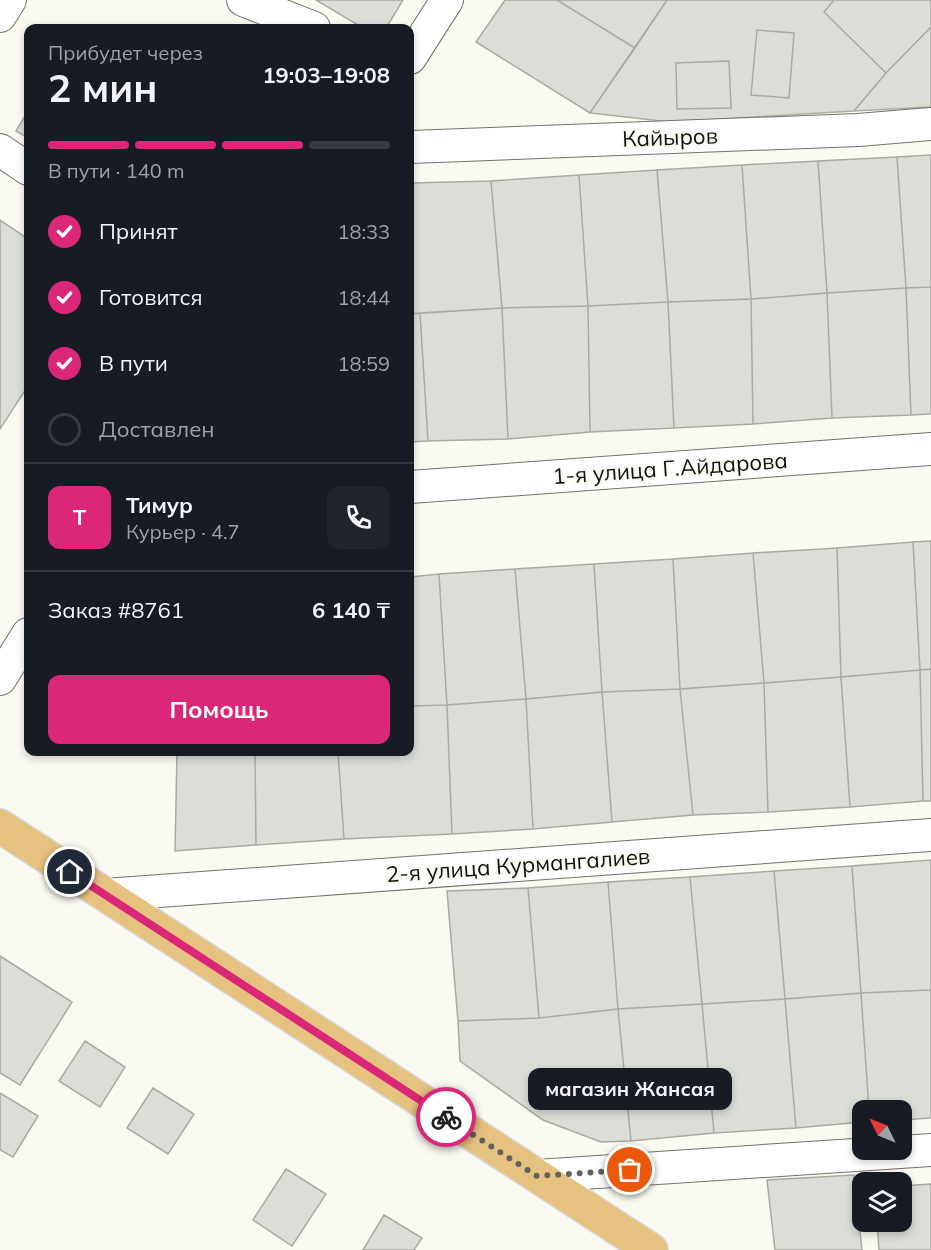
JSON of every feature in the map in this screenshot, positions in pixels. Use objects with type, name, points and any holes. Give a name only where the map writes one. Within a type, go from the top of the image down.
[{"type":"main road","points":[[0,826],[651,1250]]},
{"type":"street","points":[[243,0],[304,24]]},
{"type":"street","points":[[414,52],[447,0]]},
{"type":"street","name":"Кайыров","points":[[414,147],[858,130],[931,124]]},
{"type":"street","points":[[0,150],[24,166]]},
{"type":"street","name":"1-я улица Г.Айдарова","points":[[414,487],[931,449]]},
{"type":"street","points":[[0,679],[24,640]]},
{"type":"street","name":"2-я улица Курмангалиев","points":[[105,895],[931,835]]},
{"type":"street","points":[[537,1176],[931,1150]]},
{"type":"building","points":[[316,0],[403,0],[388,24],[356,24]]},
{"type":"building","points":[[505,0],[557,0],[635,48],[590,113],[476,42]]},
{"type":"building","points":[[557,0],[667,0],[635,48]]},
{"type":"building","points":[[667,0],[834,0],[824,12],[886,73],[854,111],[670,122],[590,113]]},
{"type":"building","points":[[834,0],[931,0],[931,27],[886,73],[824,12]]},
{"type":"building","points":[[931,27],[931,107],[854,111],[886,73]]},
{"type":"building","points":[[757,30],[794,33],[789,98],[751,95]]},
{"type":"building","points":[[729,61],[731,108],[677,109],[676,63]]},
{"type":"building","points":[[24,118],[24,136],[16,131]]},
{"type":"building","points":[[931,155],[931,287],[906,288],[897,157]]},
{"type":"building","points":[[897,157],[906,288],[827,293],[818,161]]},
{"type":"building","points":[[818,161],[827,293],[751,299],[742,165]]},
{"type":"building","points":[[742,165],[751,299],[668,302],[657,170]]},
{"type":"building","points":[[657,170],[668,302],[588,306],[579,175]]},
{"type":"building","points":[[579,175],[588,306],[502,308],[491,181]]},
{"type":"building","points":[[491,181],[502,308],[414,314],[414,183]]},
{"type":"building","points":[[0,220],[24,236],[24,392],[0,429]]},
{"type":"building","points":[[931,287],[931,414],[911,415],[906,288]]},
{"type":"building","points":[[906,288],[911,415],[832,418],[827,293]]},
{"type":"building","points":[[827,293],[832,418],[753,424],[751,299]]},
{"type":"building","points":[[751,299],[753,424],[674,428],[668,302]]},
{"type":"building","points":[[668,302],[674,428],[590,432],[588,306]]},
{"type":"building","points":[[588,306],[590,432],[508,439],[502,308]]},
{"type":"building","points":[[502,308],[508,439],[428,441],[420,313]]},
{"type":"building","points":[[420,313],[428,441],[414,442],[414,314]]},
{"type":"building","points":[[931,541],[931,669],[920,670],[913,542]]},
{"type":"building","points":[[913,542],[920,670],[841,677],[837,548]]},
{"type":"building","points":[[837,548],[841,677],[764,683],[753,553]]},
{"type":"building","points":[[753,553],[764,683],[680,689],[673,559]]},
{"type":"building","points":[[673,559],[680,689],[602,692],[594,564]]},
{"type":"building","points":[[594,564],[602,692],[526,699],[515,569]]},
{"type":"building","points":[[515,569],[526,699],[447,705],[439,574]]},
{"type":"building","points":[[439,574],[447,705],[414,706],[414,577]]},
{"type":"building","points":[[931,669],[931,801],[923,801],[920,670]]},
{"type":"building","points":[[920,670],[923,801],[850,807],[841,677]]},
{"type":"building","points":[[841,677],[850,807],[768,812],[764,683]]},
{"type":"building","points":[[764,683],[768,812],[693,815],[680,689]]},
{"type":"building","points":[[680,689],[693,815],[612,822],[602,692]]},
{"type":"building","points":[[602,692],[612,822],[533,829],[526,699]]},
{"type":"building","points":[[526,699],[533,829],[452,834],[447,705]]},
{"type":"building","points":[[447,705],[452,834],[344,839],[338,756],[414,756],[414,706]]},
{"type":"building","points":[[177,756],[255,756],[256,845],[175,851]]},
{"type":"building","points":[[255,756],[338,756],[344,839],[256,845]]},
{"type":"building","points":[[931,860],[931,990],[861,993],[852,866]]},
{"type":"building","points":[[852,866],[861,993],[785,999],[774,871]]},
{"type":"building","points":[[774,871],[785,999],[702,1004],[690,877]]},
{"type":"building","points":[[690,877],[702,1004],[618,1009],[608,882]]},
{"type":"building","points":[[608,882],[618,1009],[539,1018],[528,888]]},
{"type":"building","points":[[528,888],[539,1018],[458,1021],[447,891]]},
{"type":"building","points":[[0,956],[72,1002],[20,1085],[0,1073]]},
{"type":"building","points":[[931,990],[931,1118],[912,1119],[912,1100],[868,1100],[861,993]]},
{"type":"building","points":[[861,993],[868,1100],[852,1100],[852,1123],[796,1128],[785,999]]},
{"type":"building","points":[[785,999],[796,1128],[714,1133],[702,1004]]},
{"type":"building","points":[[702,1004],[714,1133],[631,1141],[618,1009]]},
{"type":"building","points":[[618,1009],[631,1141],[601,1142],[543,1120],[460,1061],[458,1021],[539,1018]]},
{"type":"building","points":[[85,1041],[125,1067],[100,1107],[59,1081]]},
{"type":"building","points":[[153,1088],[194,1114],[168,1154],[127,1128]]},
{"type":"building","points":[[0,1093],[38,1116],[13,1157],[0,1150]]},
{"type":"building","points":[[286,1169],[326,1194],[292,1246],[253,1220]]},
{"type":"building","points":[[852,1175],[852,1232],[860,1232],[862,1250],[775,1250],[767,1180]]},
{"type":"building","points":[[931,1184],[931,1250],[879,1250],[878,1232],[912,1232],[912,1185]]},
{"type":"building","points":[[384,1215],[422,1238],[414,1250],[363,1250]]},
{"type":"way so far","points":[[446,1117],[537,1176],[630,1170]]},
{"type":"place","name":"магазин Жансая","points":[[630,1170]]},
{"type":"route","points":[[70,872],[446,1117]]}]
